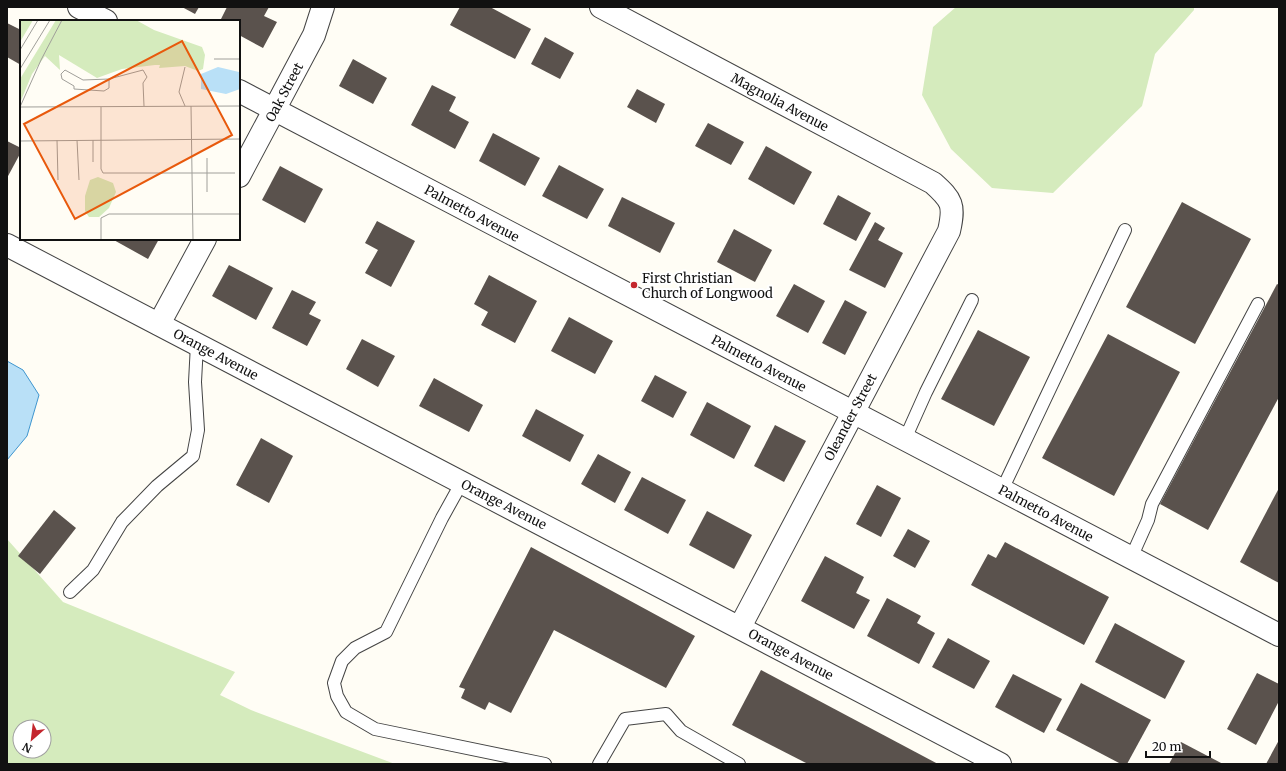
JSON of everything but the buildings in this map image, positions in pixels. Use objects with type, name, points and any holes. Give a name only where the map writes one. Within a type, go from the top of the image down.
[{"type":"street","points":[[79,7],[104,20]]},
{"type":"street","name":"Oak Street","points":[[240,174],[314,35],[323,7]]},
{"type":"street","name":"Magnolia Avenue","points":[[600,7],[933,183],[946,195],[952,206]]},
{"type":"street","name":"Palmetto Avenue","points":[[240,92],[1279,635]]},
{"type":"street","name":"Oleander Street","points":[[740,627],[949,231],[952,206]]},
{"type":"street","points":[[159,324],[204,240]]},
{"type":"street","name":"Orange Avenue","points":[[7,244],[1000,764]]},
{"type":"lane","points":[[1002,490],[1125,230]]},
{"type":"lane","points":[[905,439],[926,392],[972,300]]},
{"type":"lane","points":[[1131,558],[1148,520],[1152,504],[1258,304]]},
{"type":"lane","points":[[70,592],[93,570],[122,522],[157,486],[192,456],[198,430],[195,382],[197,344]]},
{"type":"lane","points":[[462,482],[442,518],[386,632],[355,648],[342,661],[334,683],[337,696],[346,712],[375,730],[545,764]]},
{"type":"lane","points":[[599,764],[625,718],[666,714],[681,731],[739,764]]},
{"type":"green space","points":[[956,7],[1194,7],[1194,10],[1155,54],[1142,106],[1053,193],[992,188],[951,149],[922,95],[933,27]]},
{"type":"green space","points":[[7,539],[63,602],[235,672],[220,695],[251,710],[395,764],[7,764]]},
{"type":"water","points":[[7,361],[23,370],[39,395],[27,436],[7,460]]},
{"type":"place","name":"First Christian Church of Longwood","points":[[634,285]]}]
